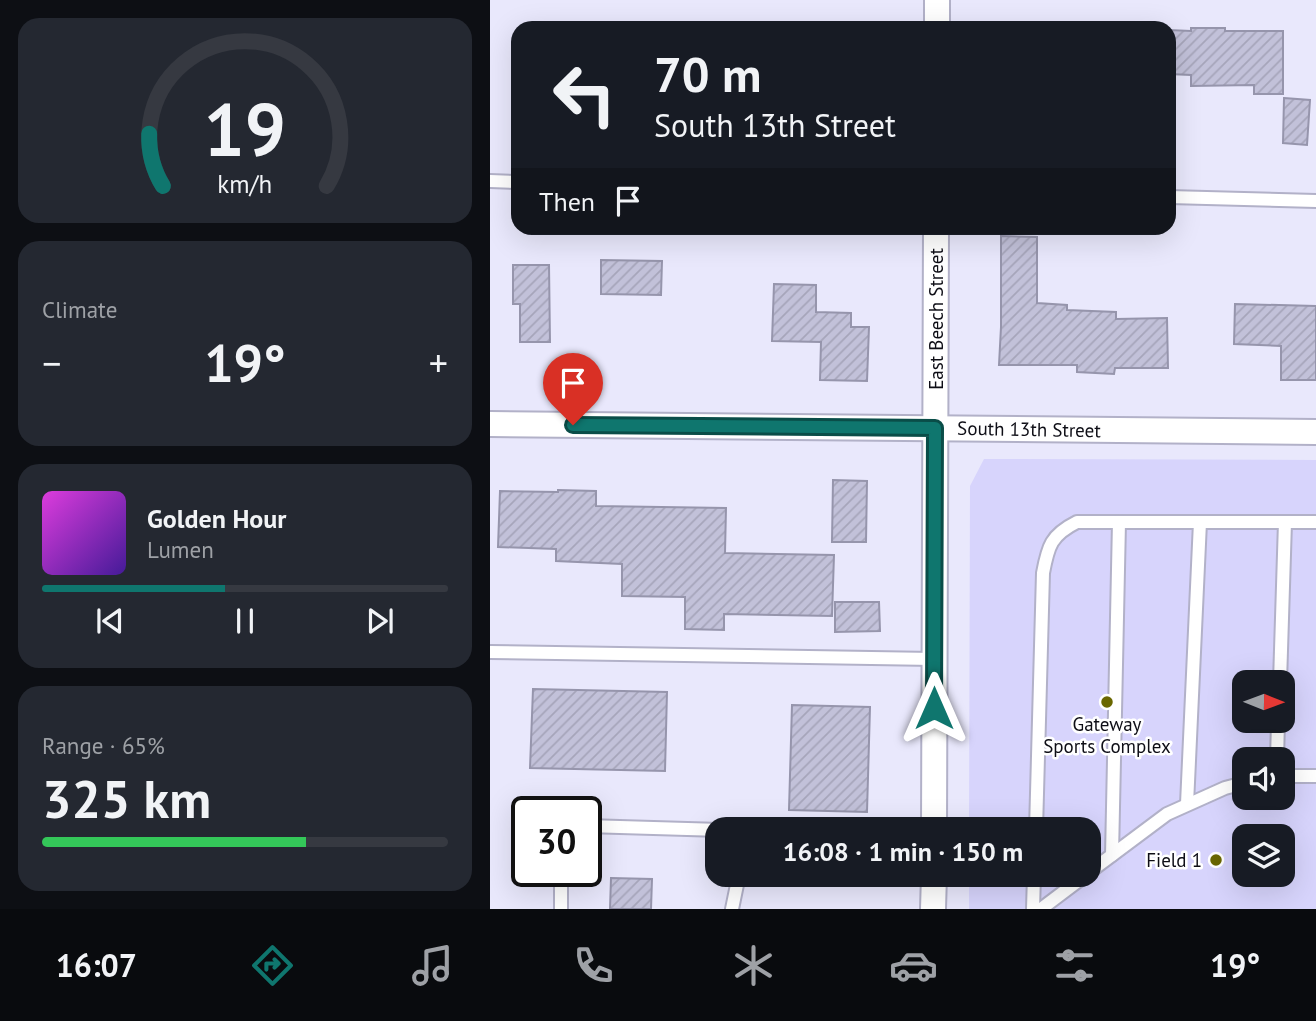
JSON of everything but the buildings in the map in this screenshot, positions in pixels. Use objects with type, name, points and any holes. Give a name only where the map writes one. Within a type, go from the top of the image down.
[{"type":"street","points":[[937,0],[937,21]]},
{"type":"street","name":"East Beech Street","points":[[934,817],[936,235]]},
{"type":"street","name":"South 13th Street","points":[[490,424],[1316,432]]},
{"type":"street","points":[[933,909],[934,887]]},
{"type":"lane","points":[[490,181],[511,182]]},
{"type":"lane","points":[[1176,197],[1316,201]]},
{"type":"lane","points":[[1036,817],[1043,573],[1048,546],[1064,528],[1077,522],[1316,522]]},
{"type":"lane","points":[[1112,855],[1119,522]]},
{"type":"lane","points":[[1188,804],[1200,522]]},
{"type":"lane","points":[[1280,670],[1284,522]]},
{"type":"lane","points":[[490,652],[934,659]]},
{"type":"lane","points":[[1295,776],[1316,776]]},
{"type":"lane","points":[[1101,863],[1167,814],[1232,786]]},
{"type":"lane","points":[[602,826],[705,830]]},
{"type":"lane","points":[[561,887],[561,909]]},
{"type":"lane","points":[[732,909],[737,887]]},
{"type":"lane","points":[[1033,909],[1034,887]]},
{"type":"lane","points":[[1041,909],[1070,887]]},
{"type":"shaded area","name":"Gateway Sports Complex","points":[[984,459],[1316,460],[1316,909],[969,909],[969,887],[1101,887],[1101,817],[969,817],[970,486]]},
{"type":"place","name":"Gateway Sports Complex","points":[[1107,702]]},
{"type":"place","name":"Field 1","points":[[1216,860]]},
{"type":"route","points":[[573,425],[935,428],[934,708]]}]
